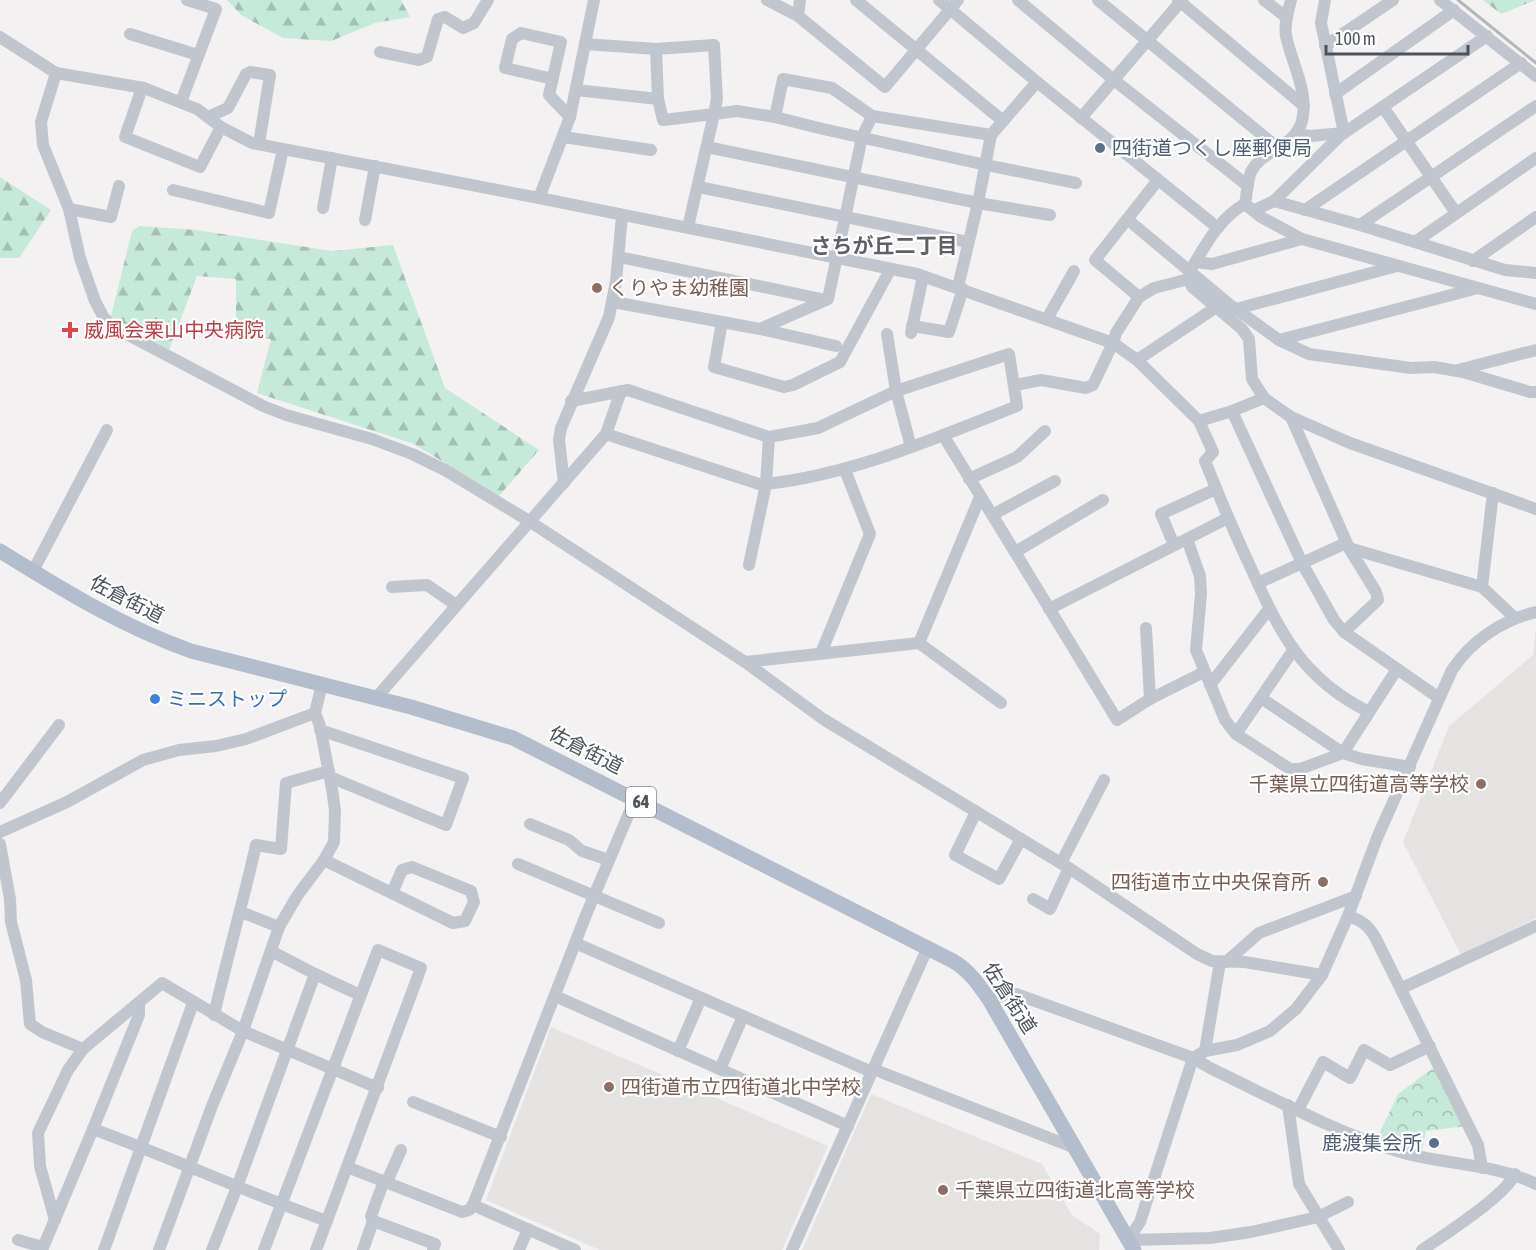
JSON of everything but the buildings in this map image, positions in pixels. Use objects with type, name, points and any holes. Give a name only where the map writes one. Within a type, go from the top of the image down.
[{"type":"main road","name":"佐倉街道","points":[[0,551],[99,610],[159,640],[191,651],[439,715],[513,738],[928,947],[965,968],[990,1001],[1131,1245]]},
{"type":"street","points":[[181,102],[216,9],[187,0]]},
{"type":"street","points":[[380,52],[418,60],[427,57],[438,19],[445,17],[463,28],[474,23],[488,0]]},
{"type":"street","points":[[539,198],[570,117],[594,0]]},
{"type":"street","points":[[767,0],[798,16],[885,87],[954,5]]},
{"type":"street","points":[[798,16],[800,0]]},
{"type":"street","points":[[856,0],[1003,121]]},
{"type":"street","points":[[939,0],[954,5],[1037,82],[1218,228]]},
{"type":"street","points":[[1018,0],[1114,80],[1248,186]]},
{"type":"street","points":[[1098,0],[1278,148]]},
{"type":"street","points":[[1264,0],[1286,16]]},
{"type":"street","points":[[1291,0],[1286,16],[1286,35],[1299,75],[1304,106],[1302,122],[1295,137],[1258,162],[1251,172],[1248,186],[1250,207],[1261,217],[1302,239],[1536,304]]},
{"type":"street","points":[[1325,0],[1321,23],[1344,133]]},
{"type":"street","points":[[1325,46],[1393,0]]},
{"type":"street","points":[[1440,0],[1536,76]]},
{"type":"street","points":[[1082,118],[1180,1],[1304,106]]},
{"type":"street","points":[[1335,94],[1454,10]]},
{"type":"street","points":[[553,79],[505,69],[512,39],[521,33],[561,42],[553,79],[549,95],[570,117]]},
{"type":"street","points":[[130,34],[198,56]]},
{"type":"street","points":[[1486,36],[1344,133],[1274,201],[1231,212],[1218,228],[1192,271],[1192,287],[1242,329],[1249,339],[1252,379],[1264,398],[1291,417],[1350,443],[1536,509]]},
{"type":"street","points":[[0,37],[56,73],[142,88],[197,109],[221,127],[252,143],[688,227],[923,276],[1113,343],[1137,360],[1199,421],[1213,452],[1205,461],[1228,518],[1282,633],[1307,666],[1335,692],[1369,712]]},
{"type":"street","points":[[585,44],[656,49],[714,45],[717,99],[699,187],[688,227]]},
{"type":"street","points":[[656,49],[658,99],[663,120],[737,111],[775,117],[1076,183]]},
{"type":"street","points":[[1305,210],[1521,63]]},
{"type":"street","points":[[208,117],[228,108],[246,74],[250,72],[270,75],[259,144]]},
{"type":"street","points":[[56,73],[41,122],[43,145],[69,209],[80,258],[94,301],[115,328],[263,406],[372,439],[412,454],[445,470],[745,662],[823,719],[1065,865],[1197,954],[1212,961],[1245,962],[1322,975]]},
{"type":"street","points":[[775,117],[783,79],[832,88],[872,116],[991,135]]},
{"type":"street","points":[[923,276],[911,330],[949,332],[991,135],[1037,82]]},
{"type":"street","points":[[142,88],[125,137],[200,167],[221,127]]},
{"type":"street","points":[[576,90],[658,99]]},
{"type":"street","points":[[1360,225],[1536,106]]},
{"type":"street","points":[[1383,107],[1456,213]]},
{"type":"street","points":[[760,329],[828,299],[862,137],[872,116]]},
{"type":"street","points":[[1297,134],[1310,136],[1344,133]]},
{"type":"street","points":[[563,137],[651,150]]},
{"type":"street","points":[[707,147],[1050,215]]},
{"type":"street","points":[[173,190],[269,213],[283,149]]},
{"type":"street","points":[[323,208],[332,158]]},
{"type":"street","points":[[1415,242],[1536,158]]},
{"type":"street","points":[[365,220],[375,166]]},
{"type":"street","points":[[1139,297],[1095,260],[1158,180]]},
{"type":"street","points":[[69,209],[111,217],[119,186]]},
{"type":"street","points":[[699,187],[968,242]]},
{"type":"street","points":[[1274,201],[1505,270],[1535,272]]},
{"type":"street","points":[[564,483],[559,440],[561,428],[609,317],[619,257],[622,216]]},
{"type":"street","points":[[1473,261],[1536,217]]},
{"type":"street","points":[[1127,219],[1236,309],[1279,340],[1309,354],[1411,368],[1434,367],[1536,394]]},
{"type":"street","points":[[1015,385],[1041,380],[1086,388],[1093,385],[1116,333],[1139,297],[1192,271],[1302,239]]},
{"type":"street","points":[[619,257],[826,300]]},
{"type":"street","points":[[1236,309],[1398,266]]},
{"type":"street","points":[[722,322],[714,367],[784,387],[793,385],[840,363],[890,270]]},
{"type":"street","points":[[1047,319],[1074,271]]},
{"type":"street","points":[[1279,340],[1478,288]]},
{"type":"street","points":[[613,302],[760,329],[836,346]]},
{"type":"street","points":[[1137,360],[1215,308]]},
{"type":"street","points":[[887,334],[896,391],[911,447]]},
{"type":"street","points":[[1454,371],[1536,350]]},
{"type":"street","points":[[572,401],[628,390],[769,437],[818,428],[896,391],[1009,354],[1017,406],[845,470],[766,484],[759,484],[606,434]]},
{"type":"street","points":[[376,698],[606,434],[621,391]]},
{"type":"street","points":[[1199,421],[1264,398]]},
{"type":"street","points":[[1232,411],[1302,563],[1334,620],[1344,632],[1438,698]]},
{"type":"street","points":[[1291,417],[1348,546],[1376,592],[1378,600],[1344,632]]},
{"type":"street","points":[[33,571],[107,430]]},
{"type":"street","points":[[969,479],[1017,457],[1046,431]]},
{"type":"street","points":[[943,435],[1117,720],[1150,699],[1204,672]]},
{"type":"street","points":[[749,565],[766,484],[769,437]]},
{"type":"street","points":[[821,653],[870,534],[845,470]]},
{"type":"street","points":[[992,515],[1055,482]]},
{"type":"street","points":[[1174,545],[1161,514],[1216,489]]},
{"type":"street","points":[[1482,587],[1493,493]]},
{"type":"street","points":[[919,643],[980,497]]},
{"type":"street","points":[[1015,552],[1103,500]]},
{"type":"street","points":[[1049,609],[1228,518]]},
{"type":"street","points":[[1187,539],[1200,576],[1201,594],[1196,650],[1225,720],[1236,735],[1290,769],[1300,769],[1343,753],[1396,669]]},
{"type":"street","points":[[1258,583],[1348,546],[1482,587],[1515,618]]},
{"type":"street","points":[[392,587],[427,585],[456,605]]},
{"type":"street","points":[[1210,685],[1269,609]]},
{"type":"street","points":[[1348,1202],[1318,1217],[1210,1244],[1131,1245],[1193,1058],[1205,1051],[1237,1045],[1270,1031],[1296,1009],[1322,975],[1348,916],[1377,838],[1452,670],[1463,653],[1479,639],[1515,618],[1536,612]]},
{"type":"street","points":[[1146,628],[1150,699]]},
{"type":"street","points":[[745,662],[919,643],[1001,703]]},
{"type":"street","points":[[1236,735],[1294,649]]},
{"type":"street","points":[[159,1250],[212,1106],[243,1031],[279,927],[334,842],[334,801],[315,713],[322,684]]},
{"type":"street","points":[[1261,698],[1343,753],[1362,759],[1410,767]]},
{"type":"street","points":[[0,832],[67,802],[143,760],[179,750],[231,743],[315,713]]},
{"type":"street","points":[[0,803],[59,725]]},
{"type":"street","points":[[214,1015],[228,950],[241,912],[256,845],[281,849],[286,783],[329,774],[446,825],[463,778],[320,730]]},
{"type":"street","points":[[1033,899],[1050,909],[1065,865],[1104,780]]},
{"type":"street","points":[[347,1167],[462,1212],[469,1210],[473,1205],[634,799]]},
{"type":"street","points":[[976,812],[955,855],[999,879],[1022,839]]},
{"type":"street","points":[[530,824],[569,840],[582,851],[609,860]]},
{"type":"street","points":[[0,844],[10,899],[11,922],[26,980],[30,1024],[42,1032],[82,1049]]},
{"type":"street","points":[[324,860],[453,923],[465,921],[474,902],[471,891],[412,867],[402,870],[392,892]]},
{"type":"street","points":[[518,864],[659,923]]},
{"type":"street","points":[[1205,1051],[1223,962],[1259,933],[1356,896]]},
{"type":"street","points":[[241,912],[279,927]]},
{"type":"street","points":[[1348,916],[1358,919],[1369,927],[1402,988],[1478,1145],[1482,1168]]},
{"type":"street","points":[[1402,988],[1536,926]]},
{"type":"street","points":[[575,943],[873,1070],[1076,1148]]},
{"type":"street","points":[[792,1250],[928,947]]},
{"type":"street","points":[[264,1250],[378,950],[421,968],[316,1250]]},
{"type":"street","points":[[271,951],[360,995]]},
{"type":"street","points":[[212,1250],[315,974]]},
{"type":"street","points":[[55,1220],[40,1166],[38,1133],[68,1070],[82,1049],[162,983],[243,1031],[378,1088]]},
{"type":"street","points":[[990,1001],[1006,994],[1016,994],[1193,1058],[1346,1133],[1400,1152],[1515,1174],[1536,1184]]},
{"type":"street","points":[[555,996],[848,1126]]},
{"type":"street","points":[[678,1051],[701,998]]},
{"type":"street","points":[[104,1250],[193,1003]]},
{"type":"street","points":[[18,1240],[42,1249],[139,1016],[139,1004]]},
{"type":"street","points":[[720,1069],[743,1016]]},
{"type":"street","points":[[1339,1250],[1299,1184],[1293,1108],[1323,1062],[1350,1078],[1364,1050],[1390,1065],[1430,1046]]},
{"type":"street","points":[[413,1102],[501,1137]]},
{"type":"street","points":[[93,1129],[140,1146],[281,1205],[327,1221]]},
{"type":"street","points":[[363,1250],[373,1221],[371,1216],[384,1181],[389,1177],[401,1150]]},
{"type":"street","points":[[1422,1250],[1490,1201],[1511,1182],[1515,1174]]},
{"type":"street","points":[[473,1205],[575,1250]]},
{"type":"street","points":[[373,1221],[435,1244],[433,1250]]},
{"type":"street","points":[[519,1250],[528,1229]]},
{"type":"shaded area","name":"千葉県立四街道高等学校","points":[[1536,627],[1536,918],[1461,955],[1403,842],[1449,726],[1533,655]]},
{"type":"shaded area","name":"四街道市立四街道北中学校","points":[[551,1027],[828,1146],[782,1250],[600,1250],[486,1200]]},
{"type":"shaded area","name":"千葉県立四街道北高等学校","points":[[871,1094],[1042,1164],[1072,1215],[1100,1234],[1099,1250],[802,1250]]},
{"type":"green space","points":[[227,0],[401,0],[410,17],[375,23],[331,41],[283,38],[241,15]]},
{"type":"green space","points":[[1483,0],[1536,0],[1501,14]]},
{"type":"green space","points":[[0,177],[51,210],[19,258],[0,258]]},
{"type":"green space","points":[[139,226],[196,230],[332,251],[393,245],[445,388],[539,450],[499,496],[414,444],[257,393],[271,339],[236,336],[236,279],[197,276],[169,350],[111,316],[132,231]]},
{"type":"green space","points":[[1434,1067],[1466,1126],[1426,1131],[1422,1151],[1410,1151],[1377,1138],[1398,1094]]},
{"type":"railway","points":[[1458,0],[1536,63]]},
{"type":"place","name":"四街道つくし座郵便局","points":[[1100,148]]},
{"type":"place","name":"くりやま幼稚園","points":[[597,288]]},
{"type":"place","name":"威風会栗山中央病院","points":[[70,330]]},
{"type":"place","name":"ミニストップ","points":[[155,699]]},
{"type":"place","name":"千葉県立四街道高等学校","points":[[1481,784]]},
{"type":"place","name":"四街道市立中央保育所","points":[[1323,882]]},
{"type":"place","name":"四街道市立四街道北中学校","points":[[609,1087]]},
{"type":"place","name":"鹿渡集会所","points":[[1434,1143]]},
{"type":"place","name":"千葉県立四街道北高等学校","points":[[943,1190]]},
{"type":"district","name":"さちが丘二丁目","points":[[884,246]]}]
